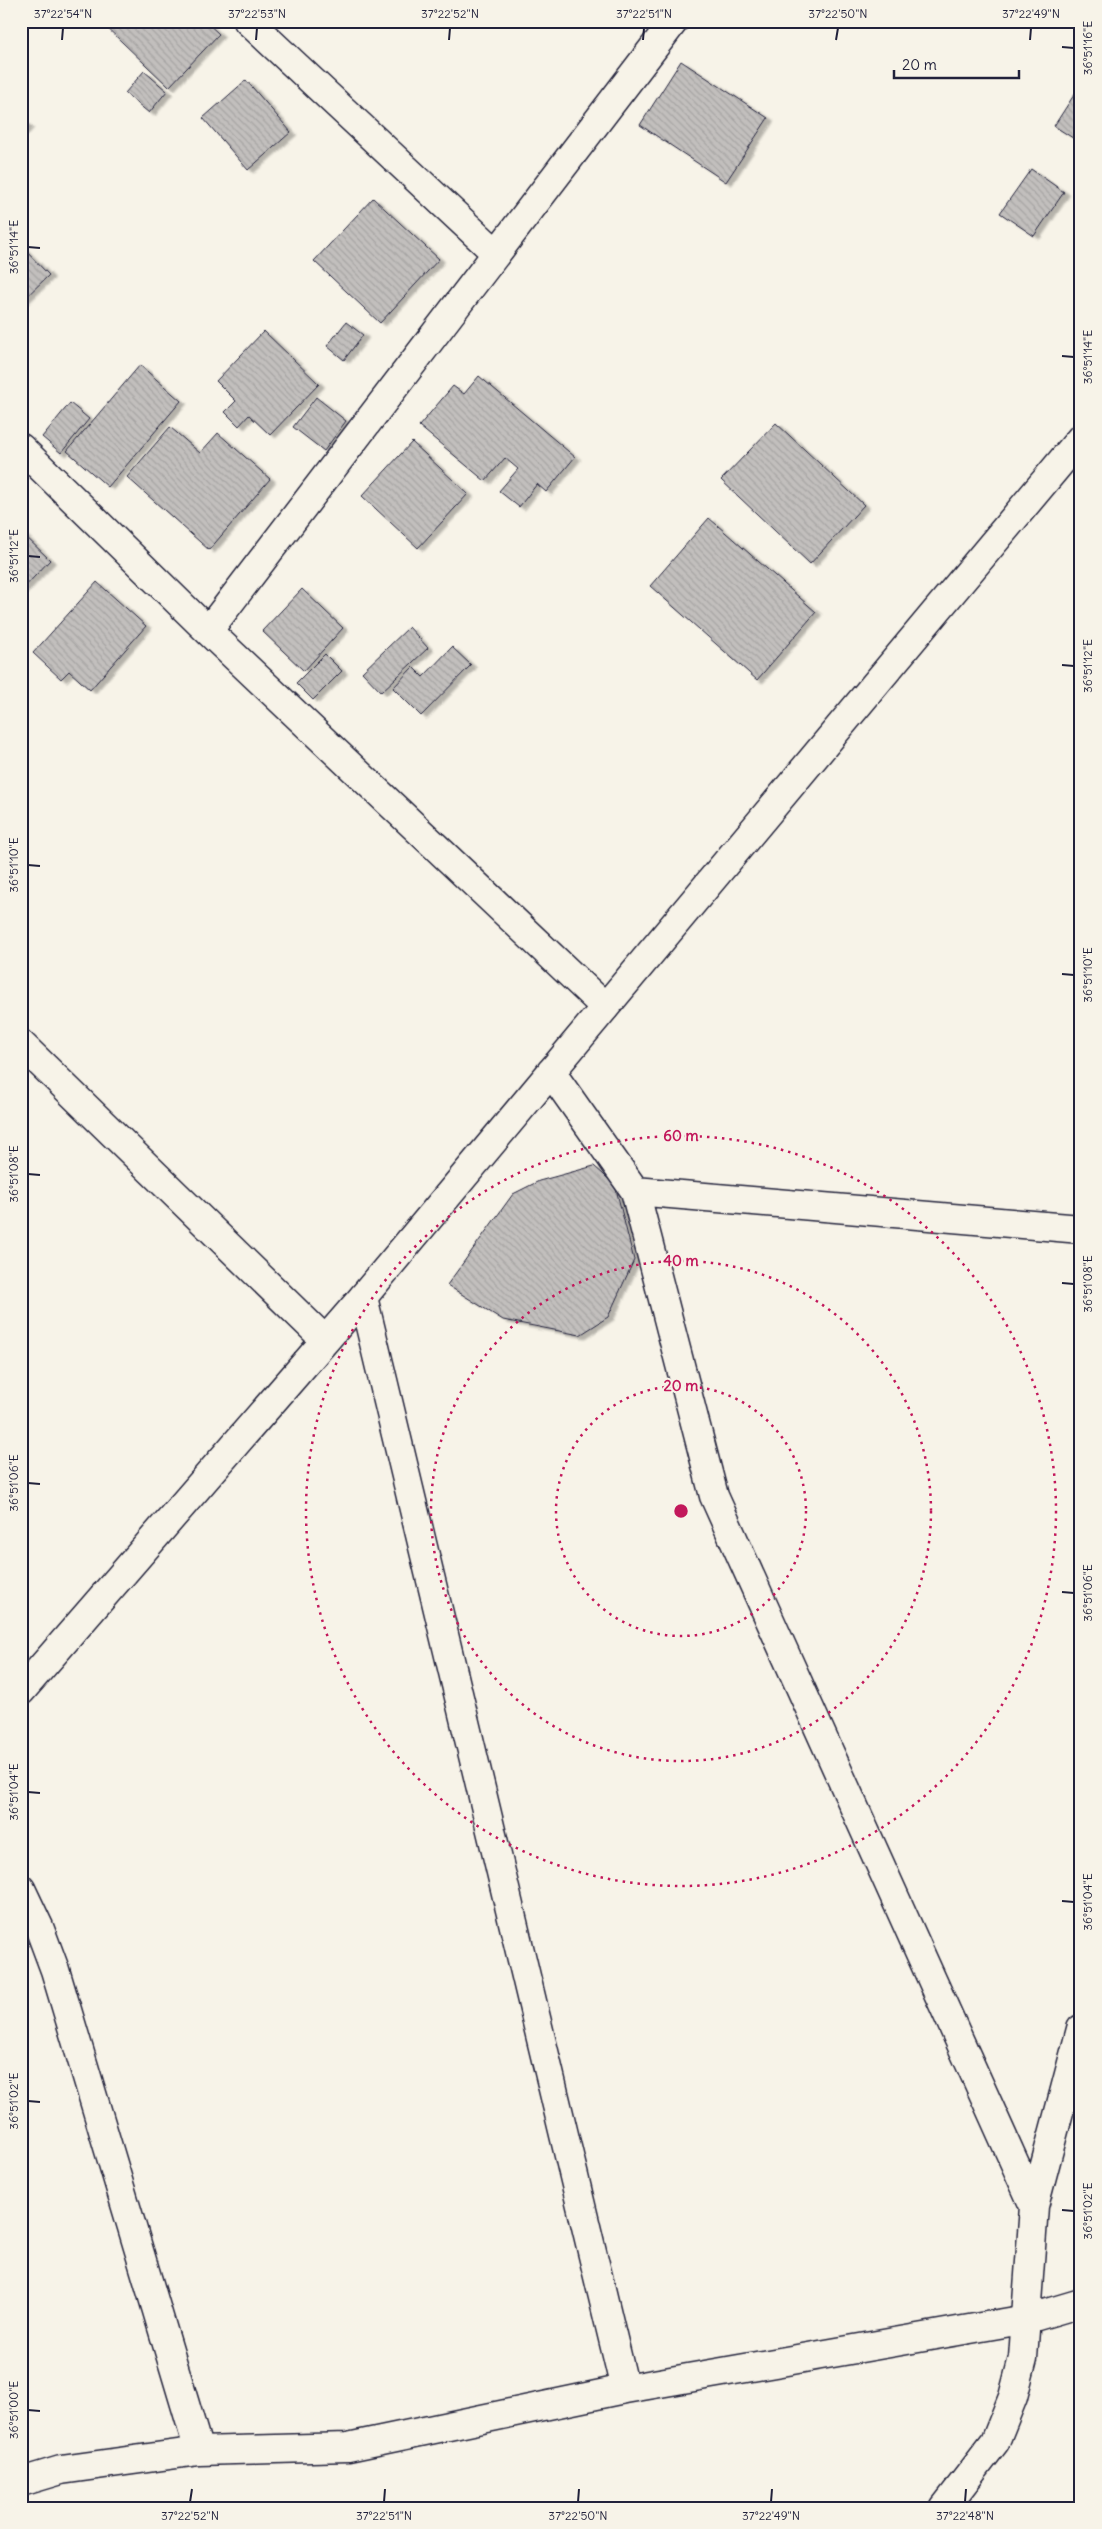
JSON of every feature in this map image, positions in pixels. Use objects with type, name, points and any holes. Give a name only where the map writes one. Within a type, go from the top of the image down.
[{"type":"street","points":[[248,21],[496,253]]},
{"type":"street","points":[[208,631],[674,21]]},
{"type":"street","points":[[21,1691],[363,1296],[1081,438]]},
{"type":"street","points":[[21,448],[208,631],[606,1007]]},
{"type":"street","points":[[21,1044],[325,1340]]},
{"type":"street","points":[[551,1072],[635,1191],[714,1496],[1034,2206]]},
{"type":"street","points":[[635,1191],[1081,1229]]},
{"type":"street","points":[[363,1296],[625,2389]]},
{"type":"street","points":[[21,1889],[39,1926],[55,1970],[199,2451]]},
{"type":"street","points":[[944,2508],[995,2442],[1014,2397],[1023,2358],[1034,2206],[1081,2029]]},
{"type":"street","points":[[21,2482],[61,2470],[199,2451],[348,2447],[625,2389],[1027,2318],[1081,2303]]},
{"type":"building","points":[[100,21],[205,21],[219,34],[169,87]]},
{"type":"building","points":[[681,61],[768,118],[726,182],[640,125]]},
{"type":"building","points":[[144,71],[167,91],[149,113],[125,93]]},
{"type":"building","points":[[246,80],[291,132],[248,170],[203,118]]},
{"type":"building","points":[[1081,84],[1081,132],[1076,140],[1054,126]]},
{"type":"building","points":[[21,120],[28,125],[21,133]]},
{"type":"building","points":[[1031,169],[1064,192],[1034,236],[1000,213]]},
{"type":"building","points":[[373,198],[439,259],[380,323],[314,261]]},
{"type":"building","points":[[21,246],[49,275],[21,302]]},
{"type":"building","points":[[346,322],[363,335],[344,360],[327,346]]},
{"type":"building","points":[[264,331],[319,384],[270,435],[249,415],[239,426],[225,412],[236,401],[216,381]]},
{"type":"building","points":[[140,365],[181,401],[108,487],[67,451]]},
{"type":"building","points":[[479,376],[575,457],[546,492],[537,484],[519,507],[499,491],[518,469],[505,458],[485,481],[419,426],[453,386],[464,394]]},
{"type":"building","points":[[316,397],[346,421],[324,451],[293,427]]},
{"type":"building","points":[[70,403],[89,419],[61,453],[42,437]]},
{"type":"building","points":[[776,423],[864,505],[810,564],[721,480]]},
{"type":"building","points":[[170,427],[200,453],[218,433],[270,479],[209,550],[127,477]]},
{"type":"building","points":[[412,442],[468,494],[418,548],[362,496]]},
{"type":"building","points":[[709,518],[816,612],[757,680],[650,586]]},
{"type":"building","points":[[21,532],[50,560],[21,591]]},
{"type":"building","points":[[97,582],[146,626],[90,690],[69,671],[61,679],[33,653]]},
{"type":"building","points":[[302,589],[343,628],[304,671],[262,631]]},
{"type":"building","points":[[409,627],[428,648],[381,692],[362,672]]},
{"type":"building","points":[[452,647],[471,665],[421,716],[393,688],[413,667],[423,677]]},
{"type":"building","points":[[325,654],[342,671],[313,700],[296,683]]},
{"type":"building","points":[[594,1166],[615,1185],[634,1260],[608,1317],[580,1335],[503,1320],[447,1285],[513,1194],[539,1181]]}]
